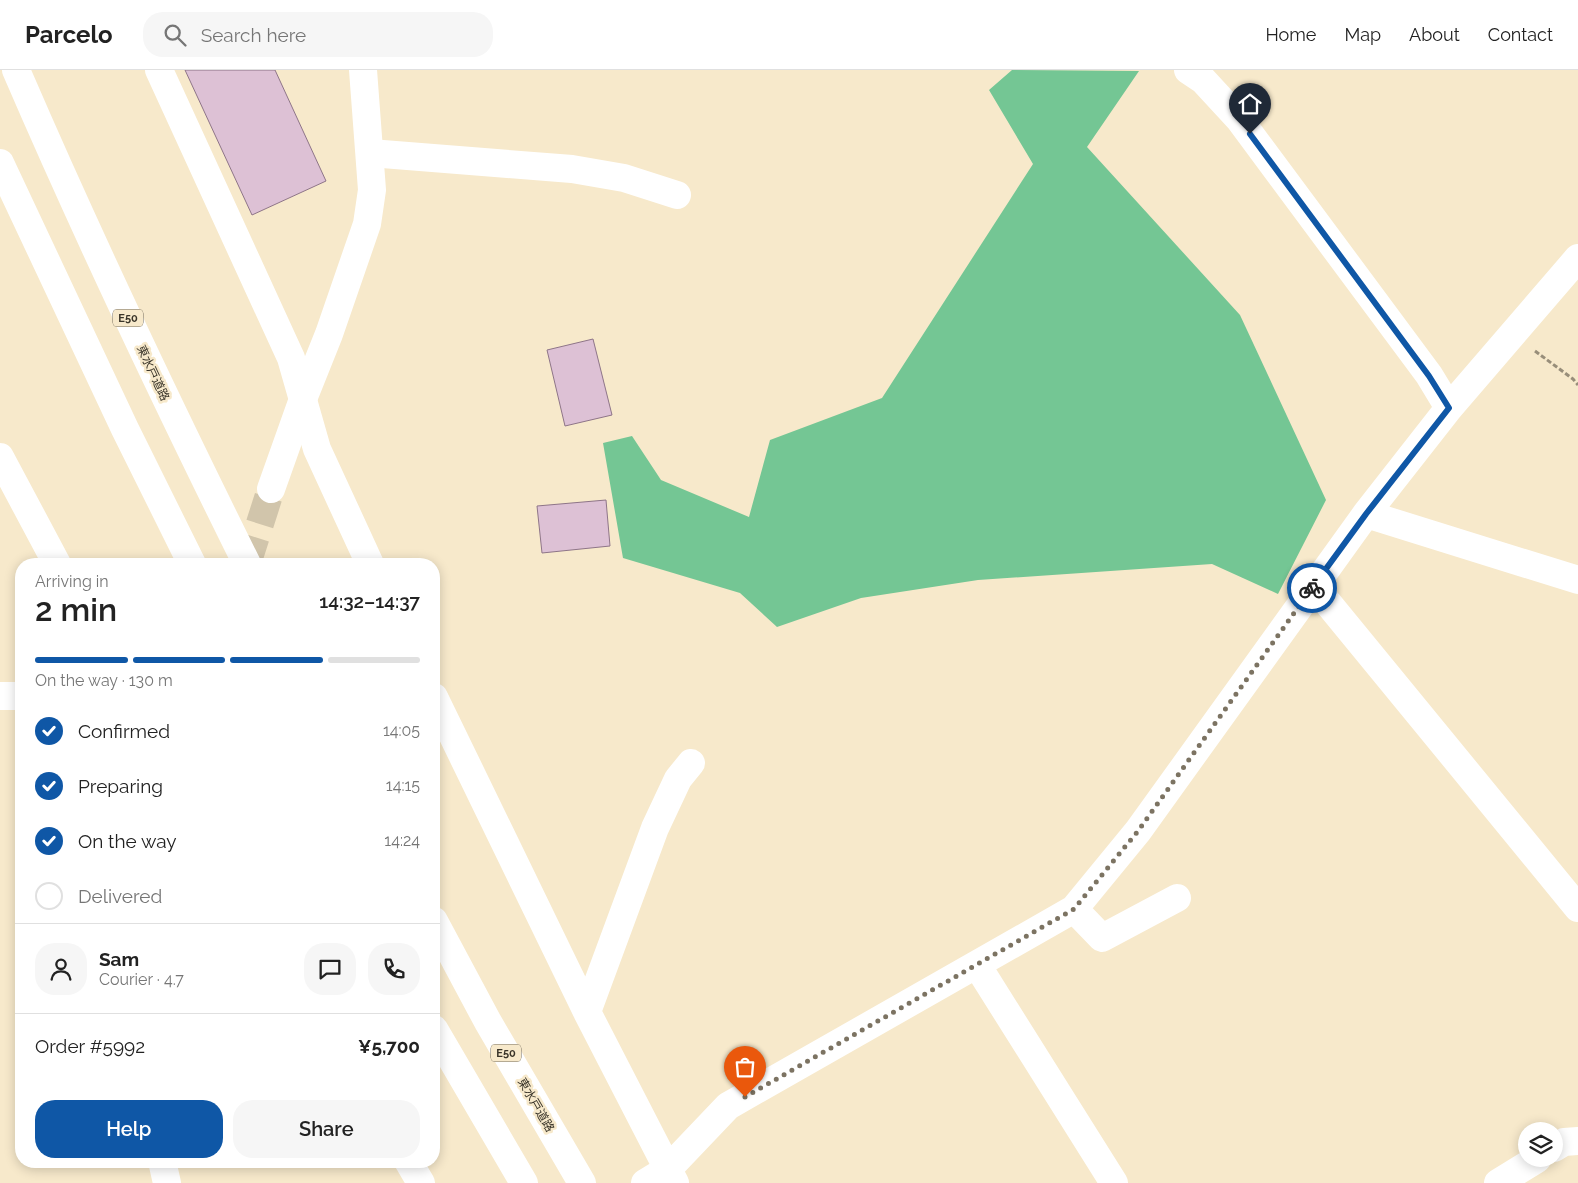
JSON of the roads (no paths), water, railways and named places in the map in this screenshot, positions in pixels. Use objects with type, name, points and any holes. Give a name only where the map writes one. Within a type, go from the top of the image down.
[{"type":"main road","name":"東水戸道路","points":[[16,70],[48,145],[169,407],[244,558]]},
{"type":"main road","points":[[159,70],[291,358],[317,449],[367,558]]},
{"type":"main road","points":[[271,488],[329,334],[367,224],[372,190],[363,70]]},
{"type":"main road","points":[[1188,70],[1203,80],[1239,119],[1429,376],[1449,408]]},
{"type":"main road","points":[[370,153],[572,169],[624,178],[676,195]]},
{"type":"main road","points":[[0,163],[125,429],[189,558]]},
{"type":"main road","points":[[645,1183],[672,1176],[728,1106],[1074,909],[1138,831],[1366,514],[1449,408],[1578,258]]},
{"type":"main road","points":[[0,457],[54,558]]},
{"type":"main road","points":[[1366,514],[1578,580]]},
{"type":"main road","points":[[1314,586],[1578,908]]},
{"type":"main road","points":[[0,696],[15,696]]},
{"type":"main road","points":[[440,709],[587,1012],[672,1176]]},
{"type":"main road","points":[[587,1012],[655,828],[678,779],[691,763]]},
{"type":"main road","points":[[1074,909],[1102,938],[1178,898]]},
{"type":"main road","name":"東水戸道路","points":[[440,932],[488,1022],[582,1183]]},
{"type":"main road","points":[[977,965],[1114,1183]]},
{"type":"main road","points":[[440,1038],[524,1183]]},
{"type":"main road","points":[[1563,1143],[1578,1141]]},
{"type":"main road","points":[[1498,1183],[1524,1167]]},
{"type":"main road","points":[[164,1168],[167,1183]]},
{"type":"main road","points":[[412,1168],[421,1183]]},
{"type":"tunnel","points":[[249,558],[271,489]]}]
